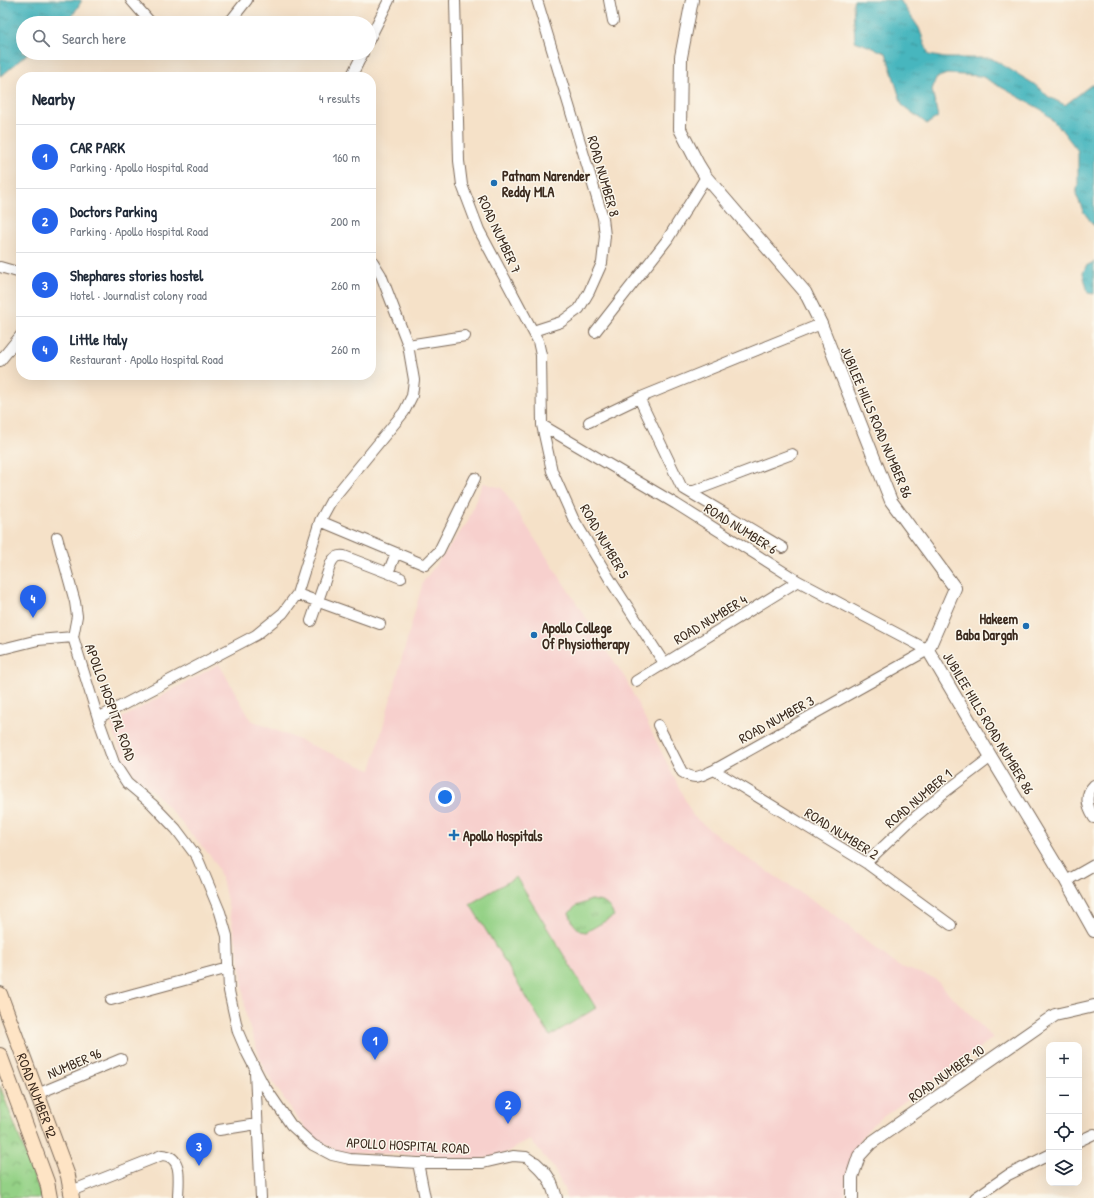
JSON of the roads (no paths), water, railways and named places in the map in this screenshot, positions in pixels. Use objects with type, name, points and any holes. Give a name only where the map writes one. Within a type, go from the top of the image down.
[{"type":"main road","name":"ROAD NUMBER 92","points":[[0,994],[68,1176],[71,1194]]},
{"type":"main road","name":"ROAD NUMBER 92","points":[[0,1055],[47,1182],[50,1198]]},
{"type":"street","points":[[131,0],[145,16]]},
{"type":"street","points":[[234,16],[247,0]]},
{"type":"street","points":[[376,26],[389,0]]},
{"type":"street","name":"ROAD NUMBER 7","points":[[455,0],[459,161],[462,185],[479,230],[538,342],[541,355],[542,425]]},
{"type":"street","name":"ROAD NUMBER 8","points":[[533,331],[561,322],[578,309],[589,292],[602,263],[605,236],[603,218],[537,0]]},
{"type":"street","points":[[609,0],[613,21]]},
{"type":"street","name":"JUBILEE HILLS ROAD NUMBER 86","points":[[692,0],[681,57],[680,129],[706,178],[805,292],[821,324],[891,501],[955,588],[928,650],[1066,881],[1094,931]]},
{"type":"street","points":[[354,72],[360,60]]},
{"type":"street","points":[[595,332],[667,240],[706,178]]},
{"type":"street","points":[[98,718],[256,635],[283,613],[297,594],[320,521],[331,501],[404,412],[412,396],[414,380],[408,345],[381,275],[376,267]]},
{"type":"street","points":[[0,268],[16,272]]},
{"type":"street","points":[[589,422],[640,398],[821,324]]},
{"type":"street","points":[[408,345],[464,336]]},
{"type":"street","points":[[0,361],[16,340]]},
{"type":"street","points":[[640,398],[681,486],[783,548]]},
{"type":"street","name":"ROAD NUMBER 6","points":[[542,425],[676,504],[798,581],[928,650]]},
{"type":"street","name":"ROAD NUMBER 5","points":[[542,425],[552,471],[573,518],[609,578],[664,663]]},
{"type":"street","points":[[688,491],[694,491],[792,454]]},
{"type":"street","points":[[320,521],[425,565],[438,551],[475,478]]},
{"type":"street","points":[[56,537],[75,602],[77,616],[73,637]]},
{"type":"street","points":[[388,573],[396,553]]},
{"type":"street","points":[[311,621],[331,563],[335,557],[344,556],[401,578]]},
{"type":"street","name":"ROAD NUMBER 4","points":[[636,681],[798,581]]},
{"type":"street","points":[[297,594],[380,624]]},
{"type":"street","name":"APOLLO HOSPITAL ROAD","points":[[0,648],[2,649],[38,640],[73,637],[98,718],[114,763],[128,783],[152,804],[176,829],[197,857],[220,912],[228,936],[229,991],[238,1032],[246,1052],[263,1084],[291,1125],[313,1145],[332,1155],[350,1159],[418,1163],[483,1163],[513,1156],[526,1157],[535,1163],[546,1174],[553,1186],[556,1198]]},
{"type":"street","name":"ROAD NUMBER 3","points":[[658,725],[682,772],[689,776],[695,777],[714,770],[928,650]]},
{"type":"street","name":"ROAD NUMBER 1","points":[[866,863],[914,818],[991,757]]},
{"type":"street","name":"ROAD NUMBER 2","points":[[714,770],[866,863],[951,925]]},
{"type":"street","points":[[1094,785],[1087,798],[1088,805],[1094,818]]},
{"type":"street","points":[[1066,881],[1094,865]]},
{"type":"street","points":[[111,1000],[229,968]]},
{"type":"street","name":"ROAD NUMBER 10","points":[[852,1198],[852,1177],[859,1156],[871,1143],[1055,1015],[1094,1006]]},
{"type":"street","name":"NUMBER 96","points":[[37,1094],[121,1059]]},
{"type":"street","points":[[255,1068],[261,1198]]},
{"type":"street","points":[[219,1130],[257,1124]]},
{"type":"street","points":[[1082,1140],[1094,1134]]},
{"type":"street","points":[[71,1194],[162,1155],[172,1158],[178,1167],[178,1198]]},
{"type":"street","points":[[975,1198],[1008,1175],[1046,1156]]},
{"type":"street","points":[[418,1163],[425,1198]]},
{"type":"water","points":[[0,0],[81,0],[72,16],[16,16],[16,60],[20,60],[0,76]]},
{"type":"water","points":[[854,0],[900,0],[919,28],[929,55],[945,58],[991,58],[1034,84],[1049,97],[1065,105],[1091,85],[1094,85],[1094,226],[1083,211],[1076,194],[1078,185],[1078,151],[1061,129],[1042,110],[981,76],[947,74],[936,78],[932,90],[938,117],[927,124],[902,105],[886,53],[855,41]]},
{"type":"water","points":[[1094,262],[1094,294],[1088,293],[1083,273],[1086,266]]},
{"type":"place","name":"Patnam Narender Reddy MLA","points":[[494,183]]},
{"type":"place","name":"Little Italy","points":[[33,618]]},
{"type":"place","name":"Hakeem Baba Dargah","points":[[1026,626]]},
{"type":"place","name":"Apollo College Of Physiotherapy","points":[[534,635]]},
{"type":"place","name":"Apollo Hospitals","points":[[454,835]]},
{"type":"place","name":"CAR PARK","points":[[375,1060]]},
{"type":"place","name":"Doctors Parking","points":[[508,1124]]},
{"type":"place","name":"Shephares stories hostel","points":[[199,1166]]}]
